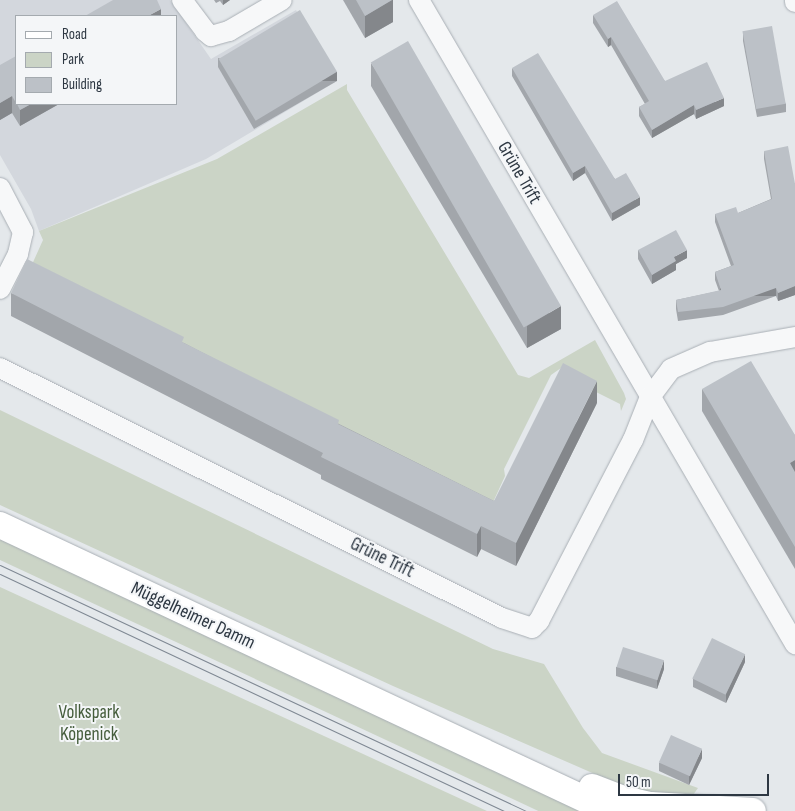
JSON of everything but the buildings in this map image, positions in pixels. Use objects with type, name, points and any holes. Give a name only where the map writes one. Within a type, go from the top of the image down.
[{"type":"main road","name":"Müggelheimer Damm","points":[[0,525],[610,811]]},
{"type":"main road","name":"Müggelheimer Damm","points":[[385,706],[432,712],[624,799],[651,805],[753,811]]},
{"type":"street","points":[[182,0],[205,32],[212,36],[229,31],[282,0]]},
{"type":"street","name":"Grüne Trift","points":[[419,0],[795,644]]},
{"type":"street","points":[[0,188],[23,232],[18,254],[0,289]]},
{"type":"street","points":[[650,397],[671,369],[694,357],[795,337]]},
{"type":"street","name":"Grüne Trift","points":[[0,368],[502,618],[532,628],[538,621],[633,440],[650,397]]},
{"type":"shaded area","points":[[0,0],[170,0],[211,59],[296,10],[337,81],[206,159],[39,231],[31,209],[0,155]]},
{"type":"green space","points":[[347,84],[347,90],[518,375],[529,378],[595,340],[626,399],[621,411],[620,404],[566,377],[561,368],[551,375],[504,469],[505,476],[489,511],[25,280],[43,240],[39,231],[217,159]]},
{"type":"green space","points":[[0,410],[493,649],[544,664],[583,728],[602,753],[698,788],[693,795],[636,792],[393,686],[0,505]]},
{"type":"green space","points":[[0,539],[582,810],[538,811],[0,560]]},
{"type":"green space","name":"Volkspark Köpenick","points":[[0,587],[487,811],[0,811]]},
{"type":"tram line","points":[[0,565],[526,811]]},
{"type":"tram line","points":[[0,574],[504,811]]}]
